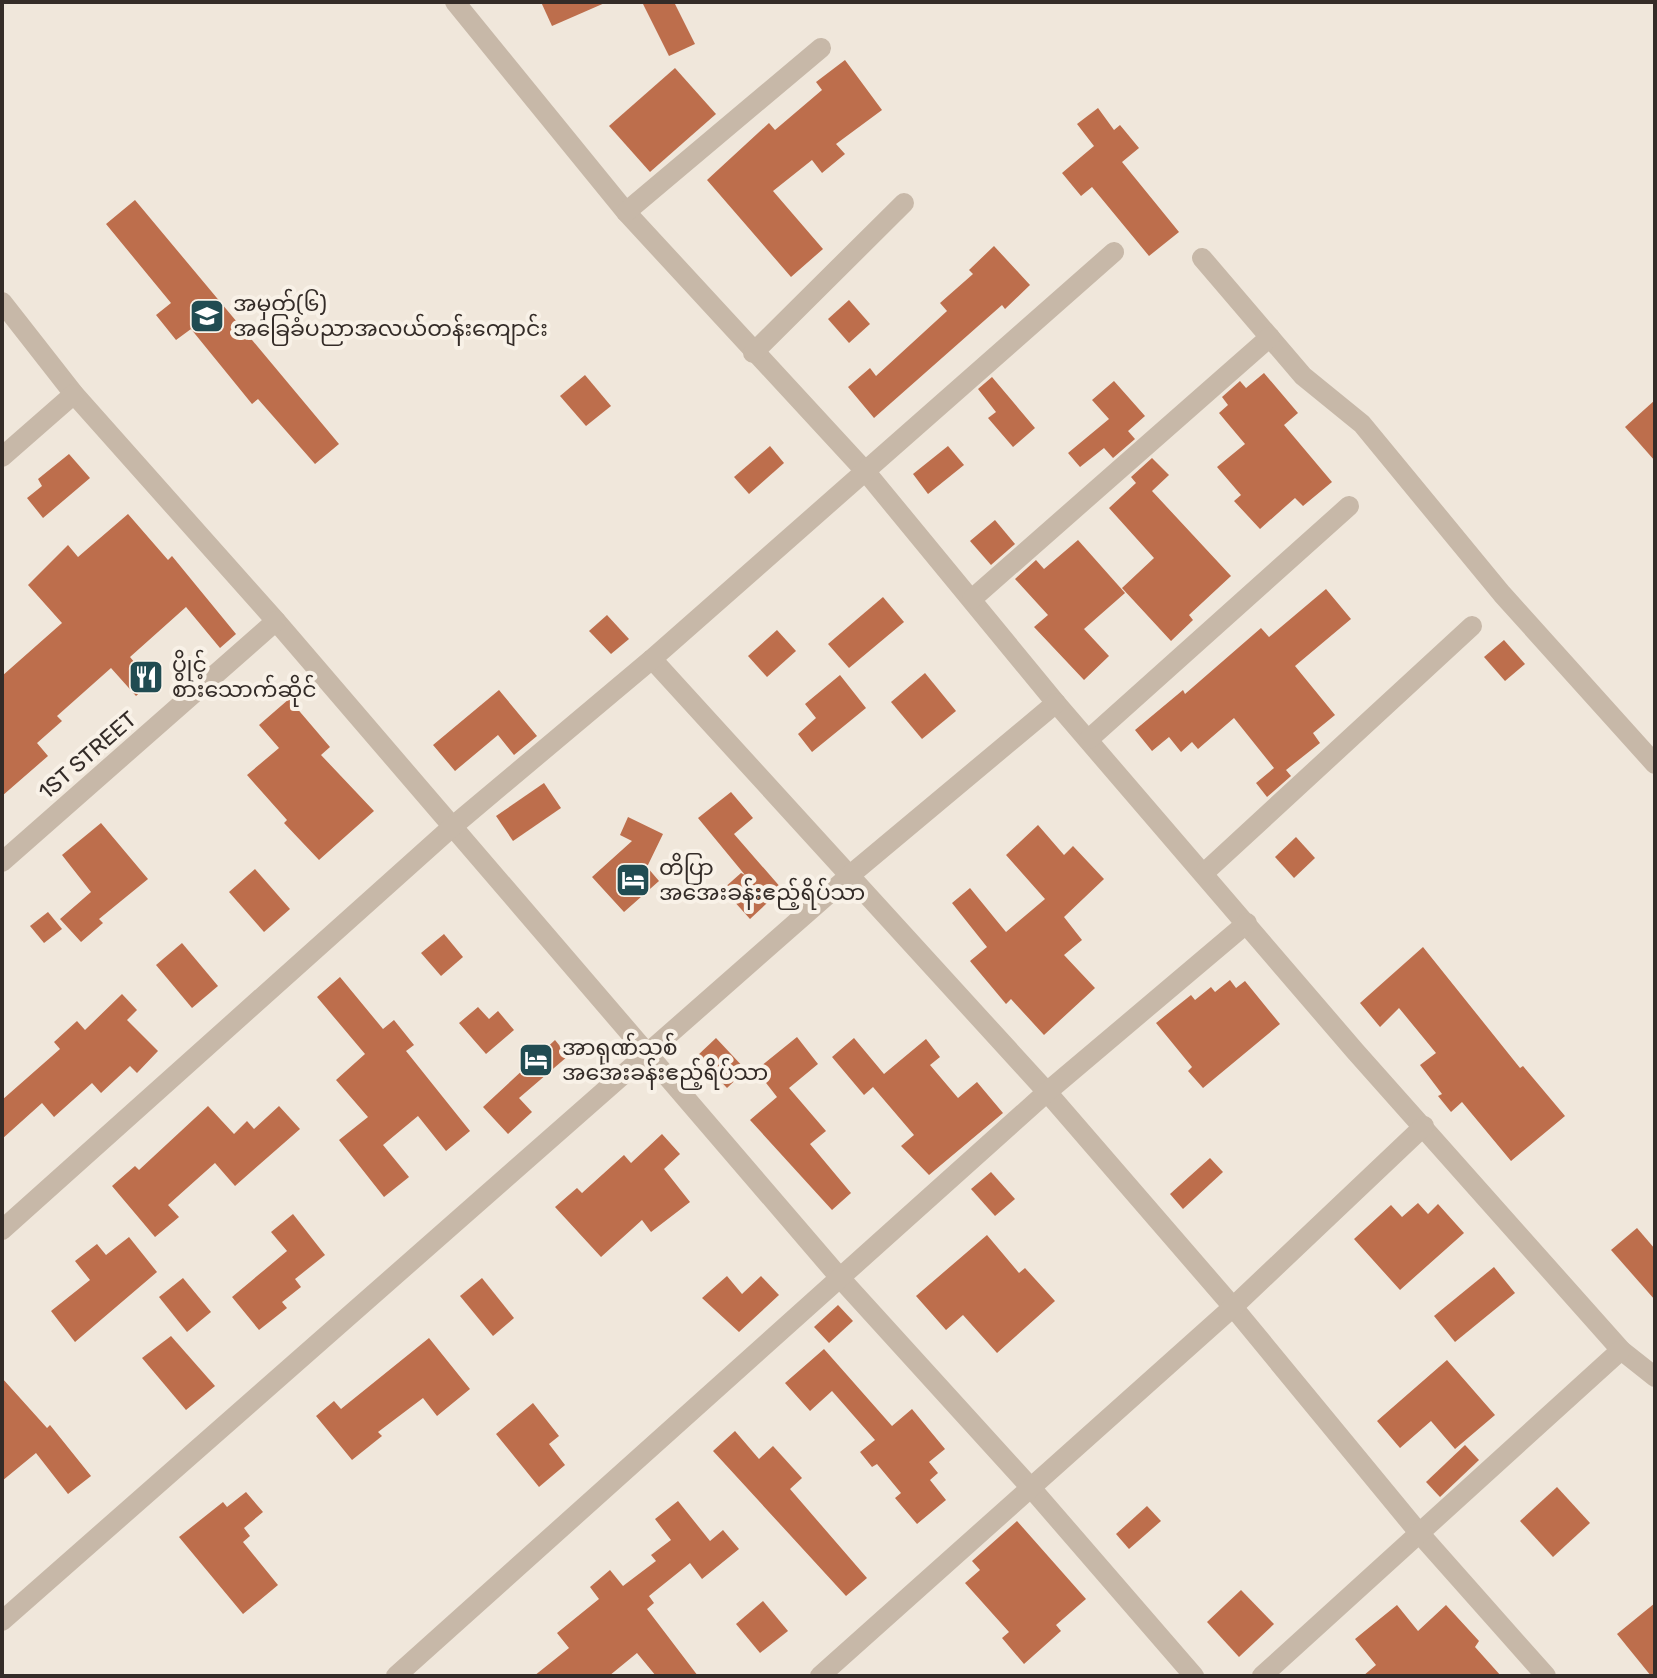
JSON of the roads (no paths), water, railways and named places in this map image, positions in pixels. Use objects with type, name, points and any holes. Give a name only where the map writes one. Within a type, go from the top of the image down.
[{"type":"street","points":[[455,2],[626,212],[866,472],[1056,703],[1247,923],[1621,1350],[1655,1377]]},
{"type":"street","points":[[626,212],[821,48]]},
{"type":"street","points":[[753,353],[904,203]]},
{"type":"street","points":[[2,1230],[452,827],[652,659],[1114,252]]},
{"type":"street","points":[[1202,258],[1303,376],[1362,424],[1502,594],[1655,764]]},
{"type":"street","points":[[2,302],[74,394],[276,621],[841,1279],[1032,1489],[1194,1676]]},
{"type":"street","points":[[972,599],[1270,337]]},
{"type":"street","points":[[2,457],[74,394]]},
{"type":"street","points":[[1089,739],[1349,506]]},
{"type":"street","name":"1ST STREET","points":[[2,862],[276,621]]},
{"type":"street","points":[[1204,873],[1472,626]]},
{"type":"street","points":[[652,659],[1047,1092],[1233,1307],[1420,1534],[1546,1676]]},
{"type":"street","points":[[2,1621],[849,876],[1056,703]]},
{"type":"street","points":[[396,1676],[1047,1092],[1247,923]]},
{"type":"street","points":[[820,1676],[1233,1307],[1424,1126]]},
{"type":"street","points":[[1262,1676],[1621,1350]]},
{"type":"place","name":"အမှတ်(၆) အခြေခံပညာအလယ်တန်းကျောင်း","points":[[207,316]]},
{"type":"place","name":"ပွိုင့် စားသောက်ဆိုင်","points":[[146,677]]},
{"type":"place","name":"တိပြာ အအေးခန်းဧည့်ရိပ်သာ","points":[[633,880]]},
{"type":"place","name":"အာရုဏ်သစ် အအေးခန်းဧည့်ရိပ်သာ","points":[[536,1060]]}]
